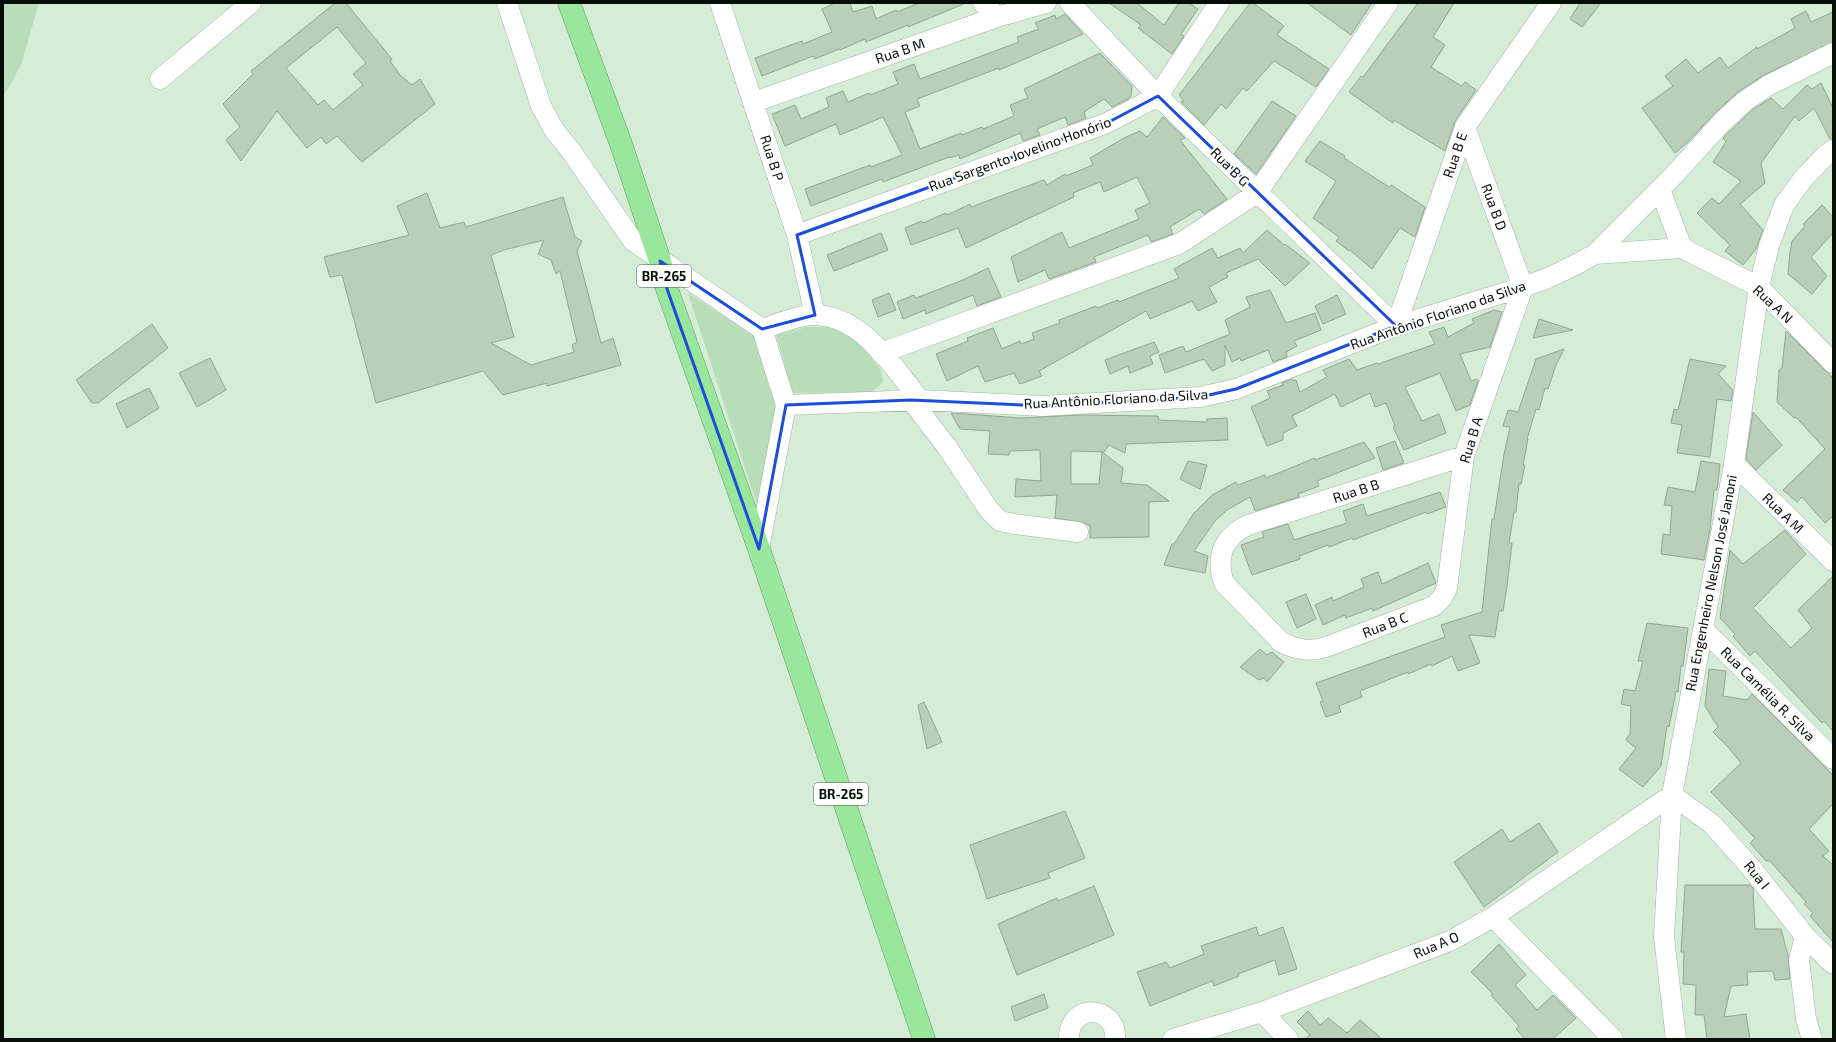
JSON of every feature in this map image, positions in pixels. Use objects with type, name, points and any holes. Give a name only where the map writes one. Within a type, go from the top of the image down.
[{"type":"highway","name":"BR-265","points":[[569,3],[621,144],[660,261],[666,286],[759,549],[924,1039]]},
{"type":"street","points":[[160,79],[251,3]]},
{"type":"street","points":[[507,3],[541,106],[554,130],[571,151],[633,241],[660,261],[762,329],[786,405],[759,549]]},
{"type":"street","name":"Rua B P","points":[[720,3],[797,235],[814,315]]},
{"type":"street","points":[[983,3],[997,17]]},
{"type":"street","name":"Rua B M","points":[[754,102],[997,17],[1046,3]]},
{"type":"street","name":"Rua B G","points":[[1070,3],[1158,96],[1396,326]]},
{"type":"street","name":"Rua Sargento Jovelino Honório","points":[[797,235],[1107,123],[1158,96],[1219,3]]},
{"type":"street","points":[[881,353],[1179,244],[1257,193],[1388,3]]},
{"type":"street","name":"Rua B E","points":[[1396,326],[1465,127],[1551,3]]},
{"type":"street","name":"Rua Antônio Floriano da Silva","points":[[786,405],[916,400],[1043,406],[1200,397],[1236,389],[1396,326],[1548,278],[1595,254],[1660,189],[1722,122],[1745,101],[1769,85],[1833,53]]},
{"type":"street","name":"Rua B D","points":[[1465,127],[1523,287]]},
{"type":"street","name":"Rua Engenheiro Nelson José Janoni","points":[[1676,1039],[1664,937],[1672,795],[1734,464],[1759,287],[1769,246],[1784,205],[1803,179],[1831,156]]},
{"type":"street","points":[[1595,254],[1682,248],[1660,189]]},
{"type":"street","name":"Rua A N","points":[[1682,248],[1759,287],[1833,363]]},
{"type":"street","name":"Rua B A","points":[[1442,598],[1447,588],[1464,456],[1523,287]]},
{"type":"street","points":[[762,329],[794,319],[814,315],[839,320],[861,332],[881,353],[916,400],[989,510],[1000,521],[1078,532]]},
{"type":"street","name":"Rua B B","points":[[1326,647],[1313,651],[1301,650],[1281,642],[1224,583],[1220,573],[1220,563],[1227,540],[1236,531],[1248,526],[1464,456]]},
{"type":"street","name":"Rua A M","points":[[1734,464],[1833,561]]},
{"type":"street","name":"Rua B C","points":[[1326,647],[1434,606],[1442,598]]},
{"type":"street","name":"Rua Camélia R. Silva","points":[[1703,629],[1833,760]]},
{"type":"street","name":"Rua A O","points":[[1173,1039],[1262,1012],[1450,941],[1493,917],[1672,795]]},
{"type":"street","name":"Rua I","points":[[1672,795],[1712,824],[1753,870],[1805,936],[1833,964]]},
{"type":"street","points":[[1493,917],[1613,1039]]},
{"type":"street","points":[[1805,936],[1799,960],[1806,1019],[1812,1039]]},
{"type":"street","points":[[1069,1039],[1069,1032],[1074,1021],[1078,1017],[1090,1012],[1102,1014],[1107,1018],[1117,1035]]},
{"type":"street","points":[[1262,1012],[1288,1039]]},
{"type":"highlighted area","points":[[1158,96],[1396,326],[1236,389],[1200,397],[1043,406],[911,400],[786,405],[759,549],[666,286],[660,261],[762,329],[815,315],[797,235],[1107,123]]},
{"type":"green space","points":[[3,3],[39,3],[21,65],[3,95]]},
{"type":"green space","points":[[688,293],[754,336],[777,406],[758,508]]},
{"type":"green space","points":[[807,327],[829,327],[846,332],[864,348],[881,370],[883,382],[872,392],[793,393],[776,335]]},
{"type":"building","points":[[335,3],[346,3],[392,59],[390,61],[400,75],[412,85],[420,79],[435,104],[362,162],[337,136],[326,144],[321,137],[307,148],[277,111],[241,161],[226,140],[240,127],[223,104],[253,74],[251,71]],"holes":[[[337,27],[366,63],[353,74],[363,85],[333,110],[324,100],[318,105],[286,68]]]},
{"type":"building","points":[[835,3],[850,3],[853,12],[872,6],[876,19],[896,10],[897,12],[919,3],[966,3],[908,27],[908,25],[866,42],[865,39],[815,59],[813,56],[762,76],[755,58],[802,41],[803,44],[832,32],[822,9]]},
{"type":"building","points":[[1109,3],[1137,3],[1164,25],[1179,3],[1189,3],[1198,9],[1181,34],[1184,36],[1172,54],[1138,28],[1141,25]]},
{"type":"building","points":[[1250,3],[1253,3],[1284,26],[1277,35],[1329,69],[1316,87],[1274,61],[1247,91],[1243,88],[1226,109],[1221,104],[1204,125],[1181,102],[1184,101],[1179,95]]},
{"type":"building","points":[[1307,3],[1372,3],[1351,35]]},
{"type":"building","points":[[1418,3],[1454,3],[1433,37],[1445,45],[1431,67],[1461,86],[1465,82],[1476,90],[1455,121],[1445,151],[1394,120],[1393,123],[1349,92],[1361,76],[1363,77]]},
{"type":"building","points":[[1580,3],[1601,3],[1582,27],[1570,19]]},
{"type":"building","points":[[1806,11],[1811,22],[1833,12],[1833,42],[1764,75],[1739,91],[1675,153],[1642,108],[1673,86],[1665,76],[1686,59],[1698,73],[1720,57],[1728,68],[1757,47],[1757,49],[1795,28],[1791,19]]},
{"type":"building","points":[[1065,14],[1083,34],[999,70],[999,68],[917,99],[920,106],[905,112],[920,149],[961,133],[962,135],[982,127],[983,129],[1014,116],[1010,105],[1028,98],[1024,89],[1100,53],[1132,86],[1131,96],[1128,99],[1112,107],[1104,99],[1084,112],[1086,118],[1068,125],[1065,117],[1037,129],[1040,135],[1023,141],[1020,133],[960,159],[959,155],[949,157],[883,182],[882,179],[811,206],[805,189],[902,155],[883,117],[840,135],[836,124],[785,146],[772,114],[795,105],[801,119],[829,107],[826,98],[843,91],[848,102],[869,93],[870,95],[898,84],[893,72],[914,64],[920,79],[1019,42],[1017,37],[1039,29],[1035,23],[1055,15],[1056,19]]},
{"type":"building","points":[[1821,83],[1833,108],[1833,139],[1830,139],[1814,108],[1799,121],[1795,116],[1761,163],[1765,183],[1740,204],[1763,230],[1756,249],[1743,265],[1725,251],[1730,245],[1697,213],[1712,198],[1719,204],[1741,181],[1713,162],[1726,142],[1723,138],[1752,110],[1771,98],[1783,109],[1807,85],[1812,89]]},
{"type":"building","points":[[1272,101],[1296,116],[1256,174],[1234,154]]},
{"type":"building","points":[[1163,117],[1185,138],[1180,140],[1227,199],[1204,214],[1199,209],[1170,227],[1173,234],[1151,242],[1148,235],[1094,257],[1096,262],[1049,279],[1045,270],[1018,282],[1011,257],[1062,232],[1069,248],[1139,219],[1135,210],[1150,203],[1137,177],[1104,192],[1100,182],[1073,193],[1074,197],[966,248],[958,228],[911,245],[905,228],[922,221],[923,223],[946,213],[947,215],[970,204],[971,207],[1044,180],[1047,185],[1065,174],[1066,176],[1093,165],[1090,158],[1124,138],[1140,131],[1147,137]]},
{"type":"building","points":[[1320,141],[1345,156],[1344,158],[1389,187],[1391,185],[1425,207],[1415,237],[1400,228],[1372,269],[1350,250],[1349,251],[1336,241],[1339,237],[1313,218],[1336,181],[1305,161]]},
{"type":"building","points":[[427,193],[440,228],[464,222],[466,227],[563,197],[575,237],[582,241],[577,251],[601,343],[613,338],[621,365],[547,386],[547,383],[503,395],[483,371],[376,403],[342,275],[330,277],[324,257],[409,235],[397,206]],"holes":[[[544,240],[538,254],[551,260],[556,274],[560,271],[577,342],[572,345],[574,352],[531,365],[491,343],[514,337],[491,255],[504,250]]]},
{"type":"building","points":[[1822,205],[1833,217],[1833,233],[1811,257],[1827,276],[1812,294],[1788,274],[1790,252],[1792,241],[1805,226],[1803,224]]},
{"type":"building","points":[[1267,230],[1284,245],[1285,244],[1310,263],[1285,286],[1258,259],[1226,273],[1228,277],[1209,287],[1217,302],[1198,311],[1192,301],[1150,319],[1146,311],[1039,371],[1042,376],[1020,384],[1014,373],[985,382],[978,366],[947,381],[936,354],[968,341],[967,338],[993,328],[1002,349],[1020,341],[1021,344],[1034,339],[1032,333],[1060,323],[1059,320],[1096,306],[1097,308],[1118,300],[1119,302],[1179,278],[1174,269],[1212,248],[1218,258],[1240,248],[1243,253]]},
{"type":"building","points":[[881,233],[888,250],[834,271],[827,255]]},
{"type":"building","points":[[988,268],[1001,297],[977,306],[973,295],[926,314],[925,310],[903,319],[897,302],[914,295],[916,298],[963,280]]},
{"type":"building","points":[[1270,290],[1286,323],[1315,313],[1321,330],[1294,341],[1297,346],[1286,352],[1287,357],[1273,362],[1268,350],[1241,361],[1240,358],[1232,362],[1225,345],[1225,365],[1212,371],[1204,359],[1165,373],[1159,355],[1183,346],[1186,352],[1230,334],[1225,320],[1250,307],[1246,297]]},
{"type":"building","points":[[889,293],[896,310],[878,317],[872,300]]},
{"type":"building","points":[[1337,295],[1346,314],[1323,324],[1315,306]]},
{"type":"building","points":[[1494,310],[1502,312],[1490,347],[1460,354],[1471,381],[1477,379],[1478,381],[1470,405],[1456,411],[1440,373],[1405,387],[1422,421],[1439,414],[1446,433],[1404,450],[1393,427],[1395,426],[1386,403],[1375,407],[1370,393],[1341,407],[1335,394],[1292,416],[1297,426],[1283,433],[1283,440],[1267,446],[1251,407],[1270,398],[1267,391],[1283,385],[1282,383],[1293,379],[1293,381],[1296,380],[1300,392],[1327,377],[1323,370],[1349,359],[1357,370],[1435,344],[1429,332],[1444,327],[1448,337],[1474,323],[1472,319]]},
{"type":"building","points":[[1539,319],[1573,330],[1533,338]]},
{"type":"building","points":[[152,324],[168,348],[98,403],[92,403],[76,380]]},
{"type":"building","points":[[1786,331],[1833,378],[1833,516],[1825,523],[1802,497],[1797,502],[1783,490],[1825,449],[1796,417],[1794,418],[1777,402],[1779,370],[1782,368]]},
{"type":"building","points":[[1154,342],[1159,352],[1150,356],[1153,364],[1130,373],[1128,366],[1110,374],[1105,360]]},
{"type":"building","points":[[1564,349],[1556,365],[1548,389],[1545,388],[1539,410],[1536,409],[1527,439],[1523,465],[1525,465],[1521,484],[1519,484],[1516,512],[1514,512],[1509,543],[1512,543],[1503,611],[1499,611],[1495,637],[1469,635],[1480,663],[1458,671],[1452,656],[1432,666],[1431,664],[1360,691],[1362,697],[1339,706],[1341,712],[1326,717],[1320,702],[1323,701],[1316,683],[1445,637],[1441,625],[1482,612],[1492,519],[1494,519],[1504,454],[1510,427],[1503,426],[1508,410],[1518,412],[1536,359]]},
{"type":"building","points":[[210,358],[226,390],[197,407],[179,373]]},
{"type":"building","points":[[1690,359],[1726,366],[1718,374],[1733,390],[1731,401],[1717,399],[1710,457],[1677,453],[1682,425],[1671,423],[1674,409],[1678,410]]},
{"type":"building","points":[[149,388],[159,408],[127,428],[116,404]]},
{"type":"building","points":[[1753,412],[1782,445],[1756,470],[1746,459]]},
{"type":"building","points":[[951,413],[1021,418],[1079,415],[1158,416],[1159,420],[1207,422],[1207,419],[1227,418],[1228,440],[1126,444],[1125,453],[1109,445],[1104,452],[1071,451],[1071,484],[1099,484],[1102,452],[1123,468],[1121,483],[1147,485],[1169,501],[1149,502],[1149,537],[1090,538],[1090,526],[1085,523],[1055,518],[1057,495],[1015,497],[1016,479],[1041,481],[1040,450],[1010,451],[1009,455],[988,454],[990,431],[960,429]]},
{"type":"building","points":[[1395,441],[1404,463],[1383,470],[1376,448]]},
{"type":"building","points":[[1364,442],[1375,458],[1317,481],[1319,486],[1298,494],[1299,497],[1255,511],[1250,497],[1227,510],[1215,521],[1194,551],[1208,556],[1205,573],[1164,565],[1172,544],[1174,544],[1194,513],[1212,495],[1236,482],[1238,485],[1265,475],[1266,478],[1315,458],[1315,460]]},
{"type":"building","points":[[1188,461],[1207,465],[1200,489],[1180,479]]},
{"type":"building","points":[[1701,461],[1720,464],[1717,490],[1714,490],[1710,529],[1704,560],[1661,554],[1663,534],[1670,535],[1672,506],[1664,505],[1668,487],[1695,492]]},
{"type":"building","points":[[1440,492],[1446,507],[1427,514],[1426,512],[1353,540],[1352,538],[1329,547],[1328,545],[1299,556],[1300,559],[1252,575],[1241,545],[1264,537],[1262,532],[1288,524],[1294,540],[1347,523],[1343,511],[1363,504],[1367,516]]},
{"type":"building","points":[[1785,530],[1806,554],[1753,608],[1791,648],[1812,628],[1798,610],[1833,576],[1833,731],[1824,721],[1822,723],[1755,651],[1750,656],[1733,636],[1735,634],[1720,618],[1730,550],[1743,564]]},
{"type":"building","points":[[1428,563],[1436,583],[1373,611],[1372,608],[1346,618],[1345,615],[1323,625],[1315,605],[1332,597],[1333,601],[1364,587],[1361,579],[1378,572],[1382,584]]},
{"type":"building","points":[[1306,594],[1316,619],[1297,628],[1286,602]]},
{"type":"building","points":[[1647,623],[1688,628],[1678,692],[1676,691],[1669,727],[1667,726],[1661,766],[1643,787],[1619,769],[1636,748],[1626,740],[1630,734],[1631,706],[1621,704],[1624,689],[1635,691],[1643,661],[1638,661]]},
{"type":"building","points":[[1260,649],[1267,655],[1272,652],[1284,662],[1267,682],[1264,678],[1259,680],[1240,667]]},
{"type":"building","points":[[1709,669],[1726,671],[1723,696],[1747,700],[1752,694],[1833,775],[1833,804],[1809,829],[1829,851],[1823,856],[1833,865],[1833,942],[1810,916],[1813,913],[1804,904],[1806,902],[1770,861],[1766,861],[1750,843],[1755,838],[1711,792],[1741,763],[1713,732],[1718,727],[1705,706]]},
{"type":"building","points":[[924,702],[942,742],[927,749],[918,705]]},
{"type":"building","points":[[1065,811],[1085,858],[1048,873],[1050,878],[987,899],[970,845]]},
{"type":"building","points":[[1539,823],[1558,852],[1484,907],[1454,862],[1502,829],[1510,842]]},
{"type":"building","points":[[1685,885],[1750,885],[1753,888],[1755,929],[1781,929],[1788,955],[1790,979],[1775,980],[1773,971],[1747,972],[1748,985],[1731,986],[1724,1017],[1746,1014],[1750,1039],[1707,1039],[1704,1015],[1695,1015],[1696,985],[1683,984],[1684,952],[1681,952]]},
{"type":"building","points":[[1094,886],[1114,935],[1017,975],[998,924],[1057,898],[1058,901]]},
{"type":"building","points":[[1256,927],[1259,936],[1283,927],[1297,969],[1279,975],[1275,960],[1238,974],[1239,976],[1214,986],[1212,981],[1150,1006],[1137,972],[1166,962],[1170,968],[1204,954],[1201,946]]},
{"type":"building","points":[[1499,944],[1526,975],[1515,985],[1537,1010],[1553,995],[1576,1018],[1553,1039],[1525,1039],[1516,1029],[1519,1026],[1491,995],[1493,994],[1471,972]]},
{"type":"building","points":[[1044,994],[1048,1008],[1015,1021],[1011,1007]]},
{"type":"building","points":[[1308,1011],[1320,1025],[1328,1018],[1347,1033],[1360,1020],[1382,1039],[1305,1039],[1310,1035],[1297,1022]]}]
